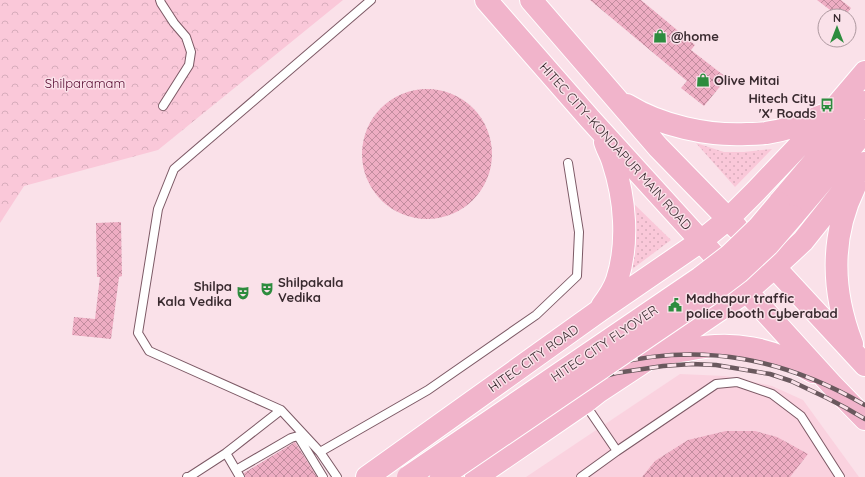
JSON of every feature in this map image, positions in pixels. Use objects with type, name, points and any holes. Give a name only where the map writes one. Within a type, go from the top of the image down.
[{"type":"main road","name":"HITEC CITY–KONDAPUR MAIN ROAD","points":[[486,0],[590,119],[831,384]]},
{"type":"main road","points":[[531,0],[658,147],[775,267],[860,359]]},
{"type":"main road","name":"HITEC CITY ROAD","points":[[366,477],[599,311],[701,241],[728,219],[756,192],[865,72]]},
{"type":"main road","points":[[616,98],[636,110],[684,128],[735,134],[765,133],[794,127],[830,112]]},
{"type":"main road","name":"HITEC CITY FLYOVER","points":[[408,477],[700,278],[730,255],[758,228],[865,102]]},
{"type":"main road","points":[[590,119],[603,138],[613,162],[620,187],[624,213],[622,260],[617,281],[610,296],[599,311]]},
{"type":"main road","name":"HITEC CITY FLYOVER","points":[[441,477],[710,294],[739,272],[768,245],[865,131]]},
{"type":"main road","points":[[476,477],[747,290],[775,267],[802,241],[865,164]]},
{"type":"main road","points":[[860,359],[842,314],[837,288],[836,260],[838,239],[849,197],[865,164]]},
{"type":"main road","points":[[556,342],[587,357],[592,364],[595,370],[591,397]]},
{"type":"main road","points":[[639,365],[668,353],[703,346],[738,346],[764,350],[789,359],[812,371],[831,384],[865,418]]},
{"type":"lane","points":[[160,0],[174,23],[186,37],[191,52],[189,65],[163,106]]},
{"type":"lane","points":[[337,477],[320,452],[281,410],[150,351],[138,333],[158,209],[174,169],[372,0]]},
{"type":"lane","points":[[320,452],[434,386],[536,316],[577,276],[579,232],[568,163]]},
{"type":"lane","points":[[581,477],[716,384],[737,382],[772,394],[801,416],[840,477]]},
{"type":"lane","points":[[591,397],[617,451]]},
{"type":"lane","points":[[187,477],[226,453],[281,410]]},
{"type":"lane","points":[[226,453],[238,474],[291,438],[298,436],[323,477]]},
{"type":"shaded area","points":[[680,374],[725,376],[772,386],[803,400],[859,477],[526,477]]},
{"type":"green space","name":"Shilparamam","points":[[0,0],[343,0],[158,150],[24,186],[0,223]]},
{"type":"green space","points":[[696,143],[724,152],[744,152],[772,149],[735,187]]},
{"type":"green space","points":[[633,203],[671,240],[631,270],[636,229]]},
{"type":"building","points":[[590,0],[641,0],[695,45],[691,50],[727,78],[704,106],[681,88],[687,81]]},
{"type":"building","points":[[817,0],[841,0],[851,8],[828,8]]},
{"type":"building","points":[[433,89],[458,96],[473,108],[485,123],[491,141],[491,167],[485,185],[473,200],[458,212],[440,218],[421,219],[396,212],[381,200],[369,185],[363,167],[362,148],[369,123],[381,108],[396,96],[414,90]]},
{"type":"building","points":[[121,222],[122,276],[119,277],[111,339],[72,335],[74,317],[95,319],[100,277],[97,277],[96,223]]},
{"type":"building","points":[[726,431],[755,431],[777,437],[808,454],[790,477],[642,477],[655,461],[688,440]]},
{"type":"building","points":[[295,442],[317,477],[245,477],[244,473]]},
{"type":"railway","points":[[408,477],[496,417],[559,381],[600,367],[647,358],[680,355],[712,355],[743,359],[774,366],[805,376],[835,389],[865,405]]},
{"type":"railway","points":[[426,477],[539,402],[568,388],[616,373],[663,366],[692,364],[716,365],[770,374],[791,381],[827,398],[865,419]]},
{"type":"place","name":"@home","points":[[660,36]]},
{"type":"place","name":"Olive Mitai","points":[[703,80]]},
{"type":"place","name":"Hitech City 'X' Roads","points":[[827,105]]},
{"type":"place","name":"Shilpakala Vedika","points":[[267,289]]},
{"type":"place","name":"Shilpa Kala Vedika","points":[[243,293]]},
{"type":"place","name":"Madhapur traffic police booth Cyberabad","points":[[675,305]]}]
